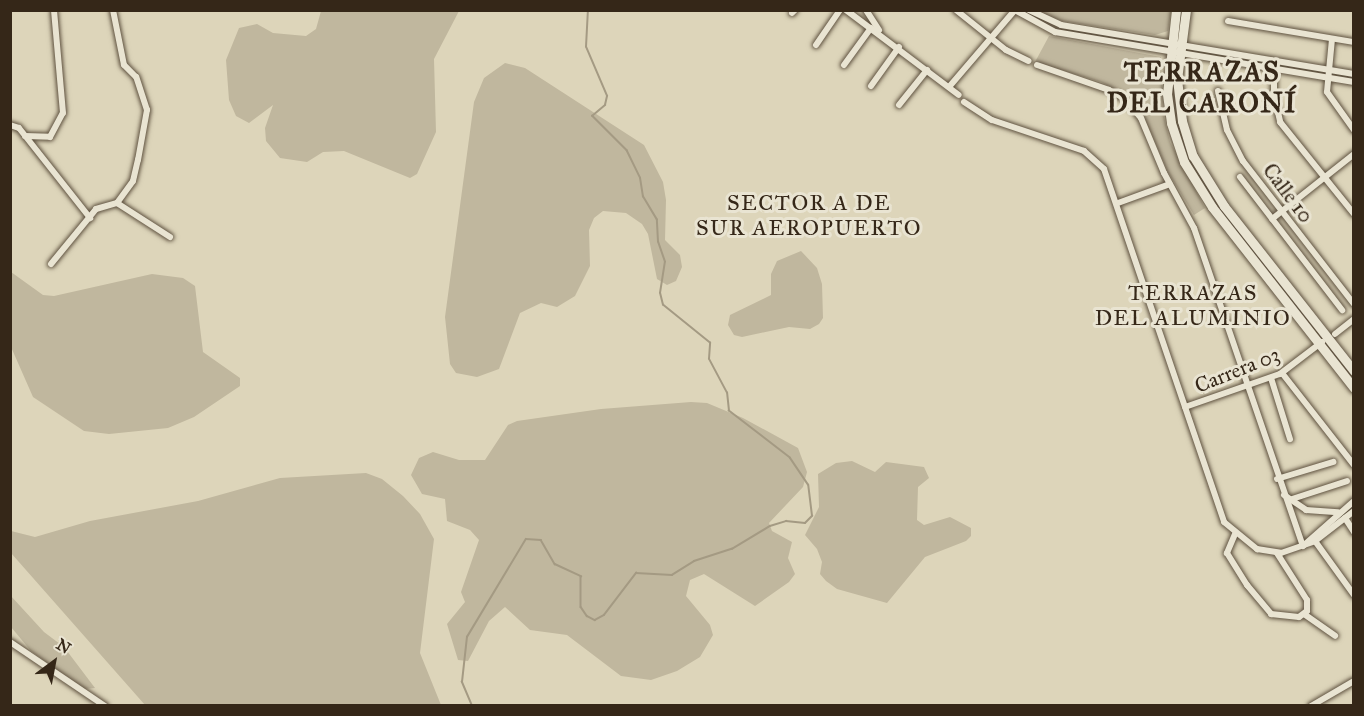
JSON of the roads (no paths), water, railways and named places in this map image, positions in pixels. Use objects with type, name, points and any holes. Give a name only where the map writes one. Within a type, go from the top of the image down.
[{"type":"street","points":[[25,136],[50,137],[61,121],[54,10]]},
{"type":"street","points":[[51,264],[96,209],[117,203],[133,182],[147,110],[136,77],[124,65],[113,10]]},
{"type":"street","points":[[816,45],[840,10]]},
{"type":"street","points":[[846,10],[899,47],[959,95]]},
{"type":"street","points":[[866,10],[883,36]]},
{"type":"street","points":[[956,10],[991,39],[1029,61]]},
{"type":"street","points":[[949,87],[1015,10],[1055,33],[1275,60],[1353,74]]},
{"type":"street","points":[[1029,10],[1061,26],[1274,69],[1353,82]]},
{"type":"street","points":[[1176,10],[1175,48],[1179,110],[1197,165],[1224,206],[1331,336],[1353,371]]},
{"type":"street","points":[[1186,10],[1166,84],[1171,123],[1190,174],[1353,388]]},
{"type":"street","points":[[1228,21],[1353,42]]},
{"type":"street","points":[[844,65],[871,28]]},
{"type":"street","points":[[1332,39],[1327,78],[1329,98],[1353,130]]},
{"type":"street","points":[[872,86],[899,47]]},
{"type":"street","points":[[1275,60],[1280,122],[1352,210]]},
{"type":"street","points":[[1037,65],[1103,87],[1125,99],[1141,118],[1170,184],[1194,228],[1277,479],[1303,546]]},
{"type":"street","points":[[899,105],[927,70]]},
{"type":"street","name":"Calle 10","points":[[1218,91],[1236,150],[1353,304]]},
{"type":"street","points":[[964,102],[992,120],[1090,154],[1104,169],[1118,203],[1222,518],[1235,534],[1257,549],[1277,553],[1303,546],[1316,541],[1353,501]]},
{"type":"street","points":[[10,125],[16,125],[90,218]]},
{"type":"street","points":[[1272,219],[1353,154]]},
{"type":"street","points":[[1240,177],[1342,310]]},
{"type":"street","points":[[1118,203],[1170,184]]},
{"type":"street","points":[[117,203],[170,237]]},
{"type":"street","points":[[1310,268],[1319,262]]},
{"type":"street","name":"Carrera 03","points":[[1185,407],[1282,373],[1353,319]]},
{"type":"street","points":[[1282,373],[1353,465]]},
{"type":"street","points":[[1271,378],[1290,439]]},
{"type":"street","points":[[1277,479],[1333,462]]},
{"type":"street","points":[[1289,500],[1347,481]]},
{"type":"street","points":[[1282,493],[1289,500],[1313,512],[1343,514],[1353,511]]},
{"type":"street","points":[[1303,546],[1343,514]]},
{"type":"street","points":[[1343,514],[1353,532]]},
{"type":"street","points":[[1235,534],[1227,544],[1228,555],[1266,609],[1282,617],[1304,614],[1335,636]]},
{"type":"street","points":[[1316,541],[1353,595]]},
{"type":"street","points":[[1277,553],[1307,600],[1304,614]]},
{"type":"street","points":[[10,642],[105,705]]},
{"type":"street","points":[[1311,705],[1353,681]]},
{"type":"waterway","points":[[472,706],[462,682],[467,637],[526,539],[541,540],[555,564],[581,576],[581,607],[587,616],[595,620],[604,615],[636,573],[672,575],[694,561],[732,549],[770,526],[786,521],[805,523],[812,516],[808,485],[790,458],[729,411],[727,393],[709,359],[710,343],[663,305],[660,293],[665,262],[658,242],[657,220],[643,197],[640,178],[627,151],[592,116],[605,105],[607,96],[586,47],[588,10]]},
{"type":"district","name":"TERRAZAS DEL CARONÍ","points":[[1202,86]]},
{"type":"district","name":"SECTOR A DE SUR AEROPUERTO","points":[[809,214]]},
{"type":"district","name":"TERRAZAS DEL ALUMINIO","points":[[1193,304]]}]
